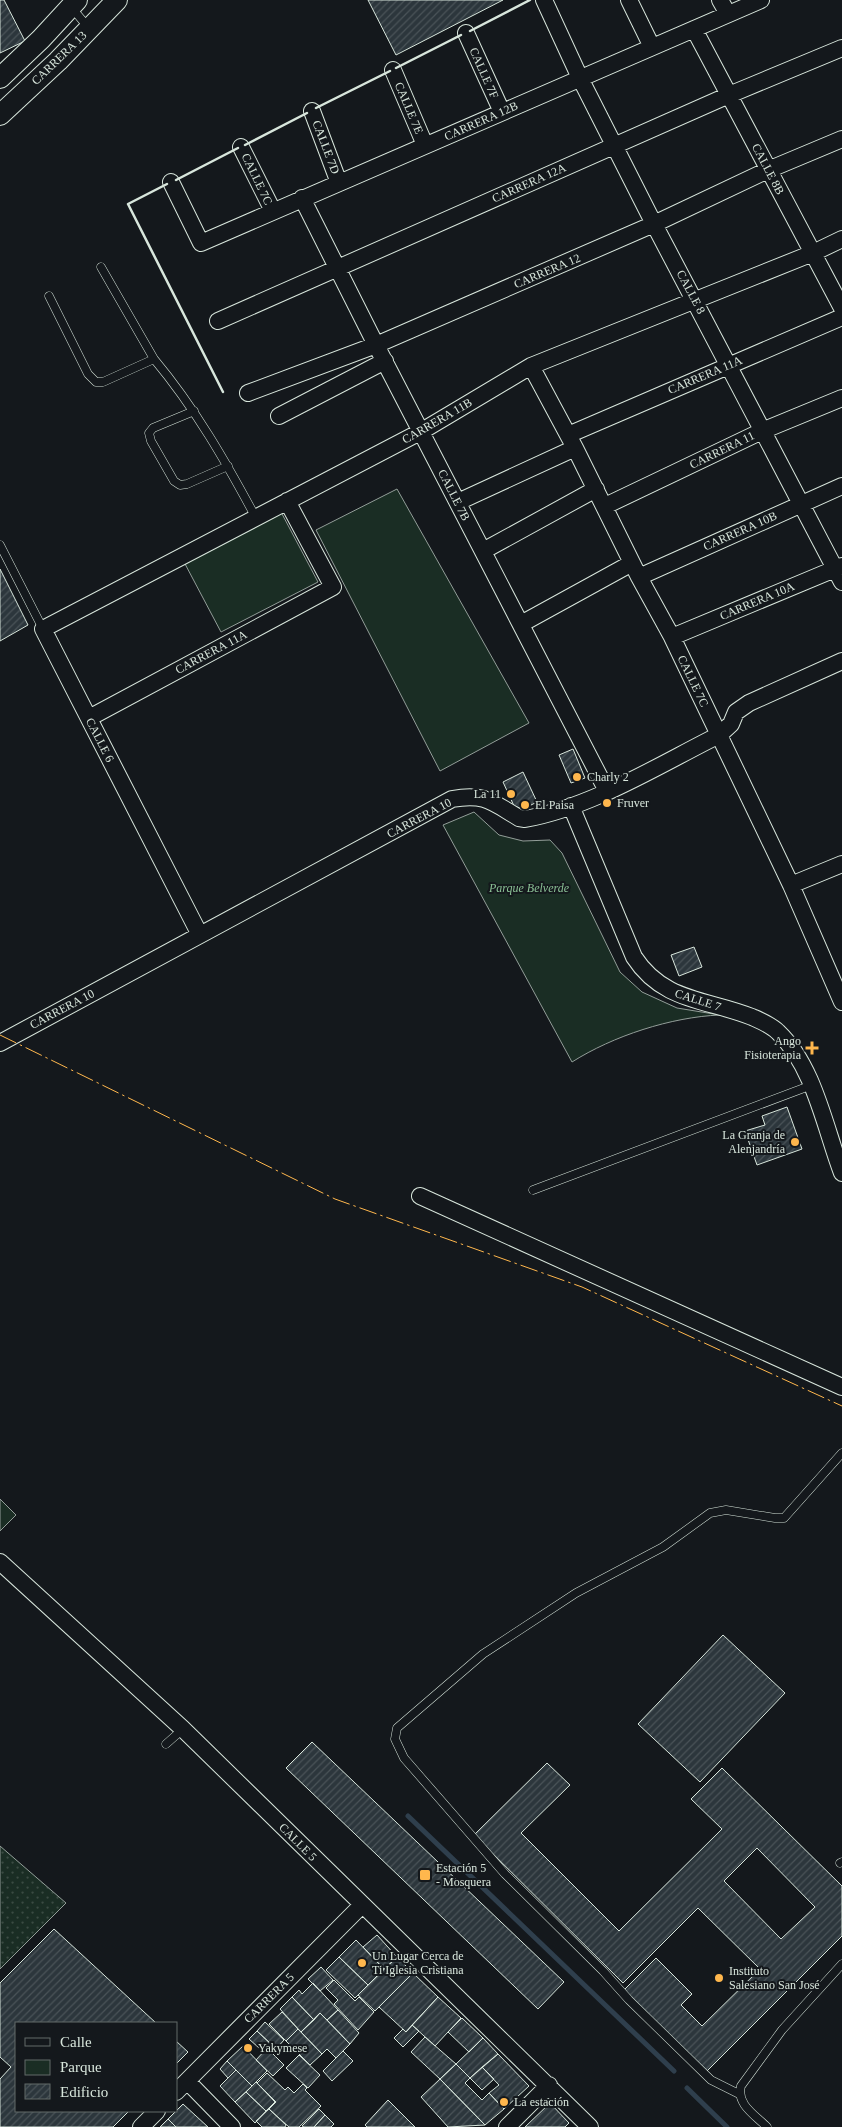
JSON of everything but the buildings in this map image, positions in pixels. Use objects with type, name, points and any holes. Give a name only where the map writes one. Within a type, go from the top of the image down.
[{"type":"street","name":"CARRERA 13","points":[[0,115],[58,61],[117,0]]},
{"type":"street","name":"CALLE 8","points":[[544,0],[580,78],[654,224],[800,504],[840,572]]},
{"type":"street","points":[[629,0],[652,47]]},
{"type":"street","name":"CARRERA 12B","points":[[171,182],[201,243],[694,29],[724,7],[761,0]]},
{"type":"street","points":[[0,78],[72,2]]},
{"type":"street","name":"CALLE 8B","points":[[694,29],[842,308]]},
{"type":"street","name":"CALLE 7F","points":[[466,33],[502,112]]},
{"type":"street","name":"CARRERA 12A","points":[[218,321],[729,95],[842,48]]},
{"type":"street","name":"CALLE 7E","points":[[393,70],[425,146]]},
{"type":"street","name":"CALLE 7D","points":[[312,111],[339,183]]},
{"type":"street","name":"CARRERA 12","points":[[248,393],[376,345],[654,224],[768,170],[842,139]]},
{"type":"street","name":"CALLE 7C","points":[[241,147],[273,211]]},
{"type":"street","name":"CALLE 7B","points":[[302,198],[607,791]]},
{"type":"street","name":"CARRERA 11B","points":[[43,629],[422,431],[531,366],[813,253],[842,239]]},
{"type":"street","name":"CARRERA 11A","points":[[458,502],[572,441],[728,365],[842,317]]},
{"type":"street","points":[[279,416],[386,360]]},
{"type":"street","name":"CALLE 7C","points":[[531,366],[572,441],[635,570],[672,637],[790,885],[842,1002]]},
{"type":"street","name":"CARRERA 11","points":[[605,506],[762,431],[842,398]]},
{"type":"street","name":"CARRERA 10B","points":[[521,624],[635,570],[842,486]]},
{"type":"street","points":[[483,550],[596,489]]},
{"type":"street","name":"CARRERA 11A","points":[[89,718],[333,587],[287,501]]},
{"type":"street","name":"CARRERA 10A","points":[[672,637],[840,572]]},
{"type":"street","name":"CALLE 6","points":[[43,629],[200,935]]},
{"type":"street","name":"CARRERA 10","points":[[0,1043],[452,799],[470,796],[485,798],[520,818],[526,819],[571,806],[607,791],[719,735],[731,724],[736,712],[749,703],[842,663]]},
{"type":"street","name":"CALLE 7","points":[[571,806],[634,957],[640,966],[652,979],[680,996],[744,1014],[776,1030],[796,1053],[812,1085],[841,1167]]},
{"type":"street","points":[[790,885],[842,864]]},
{"type":"street","points":[[420,1196],[842,1387]]},
{"type":"street","name":"CALLE 5","points":[[0,1562],[183,1729],[549,2085],[586,2126]]},
{"type":"street","name":"CARRERA 5","points":[[182,2087],[362,1905]]},
{"type":"street","points":[[507,2127],[549,2085]]},
{"type":"street","points":[[182,2087],[232,2127]]},
{"type":"street","points":[[141,2127],[156,2112]]},
{"type":"lane","points":[[72,2],[90,28]]},
{"type":"lane","points":[[101,267],[154,359],[178,387],[228,466],[256,518]]},
{"type":"lane","points":[[49,296],[88,374],[96,382],[103,382],[154,359]]},
{"type":"lane","points":[[194,411],[153,428],[149,433],[151,441],[174,481],[180,485],[187,484],[228,466]]},
{"type":"lane","name":"CALLE 6","points":[[0,545],[43,629]]},
{"type":"lane","points":[[533,1190],[812,1085]]},
{"type":"lane","points":[[739,2094],[711,2080],[505,1874],[404,1758],[395,1739],[397,1728],[483,1654],[576,1593],[662,1547],[710,1512],[726,1510],[784,1518],[842,1453]]},
{"type":"lane","points":[[166,1744],[183,1729]]},
{"type":"lane","points":[[767,2127],[743,2104],[739,2094],[741,2086],[782,2030],[842,1964]]},
{"type":"green space","points":[[397,489],[529,723],[440,771],[316,530]]},
{"type":"green space","points":[[281,512],[318,582],[221,632],[184,562]]},
{"type":"green space","name":"Parque Belverde","points":[[474,812],[499,835],[523,841],[550,840],[562,853],[620,972],[642,992],[677,1008],[720,1015],[662,1024],[624,1036],[572,1062],[443,825]]},
{"type":"green space","points":[[0,1499],[16,1515],[0,1531]]},
{"type":"green space","points":[[0,1846],[66,1903],[0,1969]]},
{"type":"waterway","points":[[408,1816],[674,2071]]},
{"type":"waterway","points":[[687,2088],[727,2127]]},
{"type":"wall","points":[[470,31],[530,0]]},
{"type":"wall","points":[[396,68],[461,35]]},
{"type":"wall","points":[[316,108],[390,71]]},
{"type":"wall","points":[[245,145],[307,113]]},
{"type":"wall","points":[[176,180],[238,148]]},
{"type":"wall","points":[[167,184],[128,204],[223,392]]},
{"type":"power","points":[[0,1035],[335,1199],[582,1287],[842,1406]]},
{"type":"place","name":"Charly 2","points":[[577,777]]},
{"type":"place","name":"La 11","points":[[511,794]]},
{"type":"place","name":"Fruver","points":[[607,803]]},
{"type":"place","name":"El Paisa","points":[[525,805]]},
{"type":"place","name":"Ango Fisioterapia","points":[[812,1048]]},
{"type":"place","name":"La Granja de Alenjandría","points":[[795,1142]]},
{"type":"place","name":"Estación 5 - Mosquera","points":[[425,1875]]},
{"type":"place","name":"Un Lugar Cerca de Ti Iglesia Cristiana","points":[[362,1963]]},
{"type":"place","name":"Instituto Salesiano San José","points":[[719,1978]]},
{"type":"place","name":"Yakymese","points":[[248,2048]]},
{"type":"place","name":"La estación","points":[[504,2102]]}]
